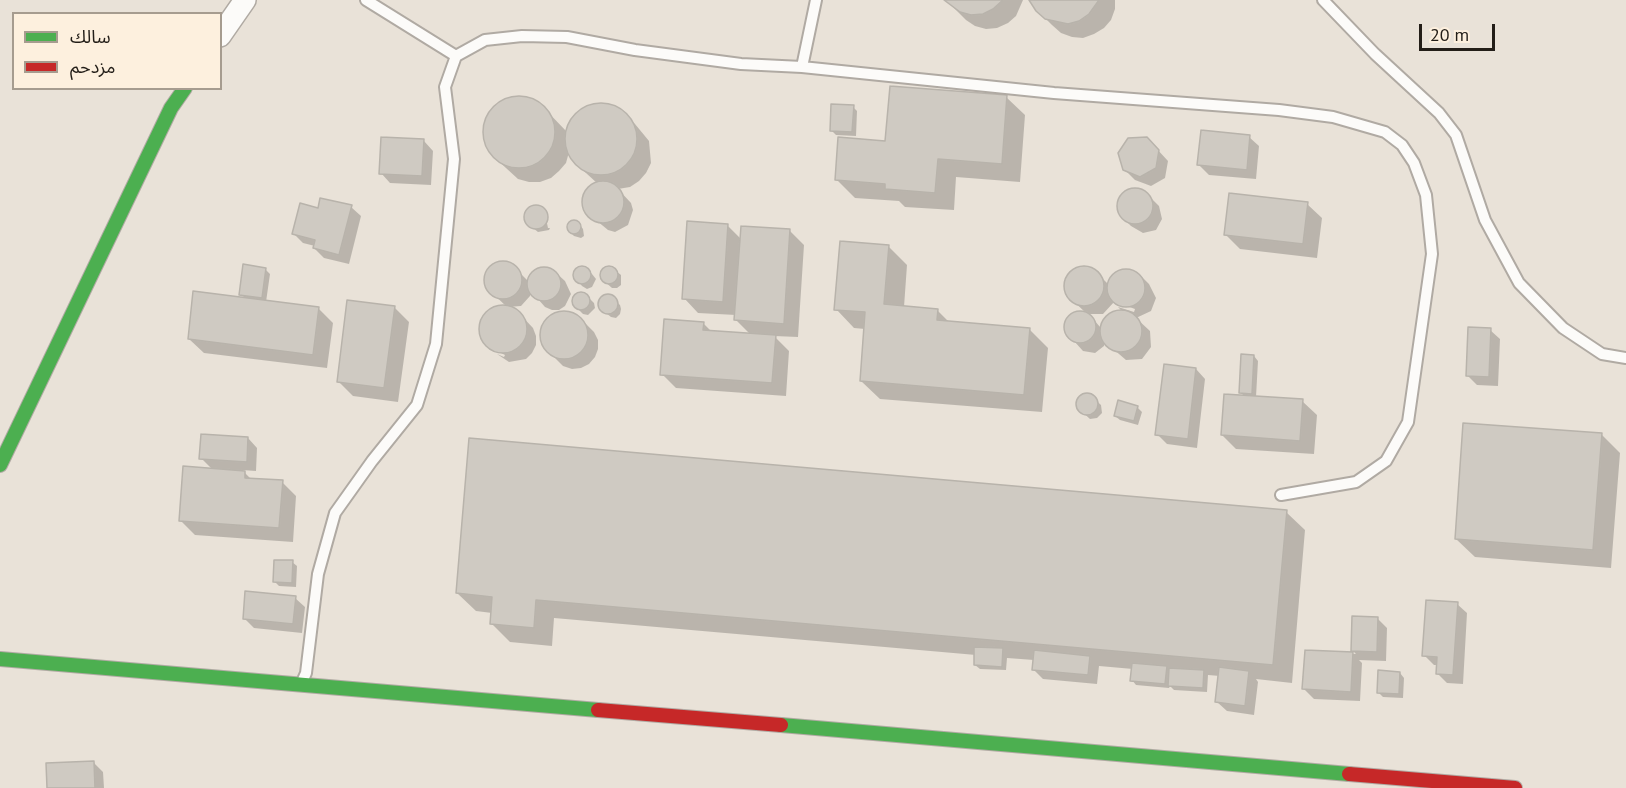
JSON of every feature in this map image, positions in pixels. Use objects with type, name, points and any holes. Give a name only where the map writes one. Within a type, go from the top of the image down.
[{"type":"street","points":[[222,33],[245,0]]},
{"type":"street","points":[[0,465],[171,108],[184,90]]},
{"type":"street","points":[[0,659],[1515,788]]},
{"type":"lane","points":[[366,0],[456,56]]},
{"type":"lane","points":[[802,67],[816,0]]},
{"type":"lane","points":[[1323,0],[1375,54],[1438,113],[1456,135],[1485,220],[1519,283],[1563,328],[1602,354],[1626,358]]},
{"type":"lane","points":[[301,685],[306,673],[318,574],[335,513],[372,461],[417,405],[436,344],[453,159],[445,87],[456,56],[485,40],[522,36],[567,37],[635,50],[729,62],[802,67],[1054,93],[1279,110],[1333,117],[1385,132],[1402,145],[1414,163],[1426,195],[1432,254],[1408,422],[1386,461],[1356,482],[1281,495]]},
{"type":"building","points":[[944,0],[1003,0],[983,14],[971,15],[960,12]]},
{"type":"building","points":[[1029,0],[1099,0],[1089,14],[1079,21],[1068,24],[1045,19]]},
{"type":"building","points":[[890,86],[1007,95],[1002,164],[938,159],[935,193],[885,189],[885,184],[835,180],[838,137],[885,141]]},
{"type":"building","points":[[526,96],[545,106],[553,118],[555,132],[553,146],[545,158],[533,166],[512,168],[493,158],[485,146],[483,125],[493,106],[505,98]]},
{"type":"building","points":[[601,103],[615,106],[627,113],[634,125],[637,139],[634,153],[627,165],[615,172],[601,175],[587,172],[575,165],[568,153],[565,139],[568,125],[575,113],[587,106]]},
{"type":"building","points":[[831,104],[854,105],[852,132],[830,131]]},
{"type":"building","points":[[1201,130],[1250,135],[1247,170],[1197,165]]},
{"type":"building","points":[[381,137],[424,139],[422,176],[379,174]]},
{"type":"building","points":[[1147,137],[1159,150],[1156,168],[1140,177],[1123,170],[1118,153],[1128,138]]},
{"type":"building","points":[[603,181],[618,187],[624,202],[618,217],[603,223],[588,217],[582,202],[588,187]]},
{"type":"building","points":[[1135,188],[1148,193],[1153,206],[1148,219],[1135,224],[1122,219],[1117,206],[1122,193]]},
{"type":"building","points":[[1229,193],[1308,202],[1303,244],[1224,235]]},
{"type":"building","points":[[320,198],[352,205],[339,255],[313,248],[315,240],[292,234],[300,203],[318,208]]},
{"type":"building","points":[[536,205],[545,208],[548,217],[545,226],[536,229],[527,226],[524,217],[527,208]]},
{"type":"building","points":[[574,220],[579,222],[581,227],[579,232],[574,234],[569,232],[567,227],[569,222]]},
{"type":"building","points":[[687,221],[728,224],[723,302],[682,299]]},
{"type":"building","points":[[741,226],[790,229],[784,324],[734,320]]},
{"type":"building","points":[[840,241],[889,245],[884,304],[938,309],[937,320],[1030,328],[1024,395],[860,381],[865,312],[834,310]]},
{"type":"building","points":[[503,261],[516,267],[522,280],[516,293],[503,299],[490,293],[484,280],[490,267]]},
{"type":"building","points":[[243,264],[266,268],[262,298],[239,295]]},
{"type":"building","points":[[578,266],[586,266],[591,271],[589,282],[578,284],[573,279],[573,271]]},
{"type":"building","points":[[605,266],[613,266],[618,271],[616,282],[605,284],[600,279],[600,271]]},
{"type":"building","points":[[1084,266],[1098,272],[1104,286],[1098,300],[1084,306],[1070,300],[1064,286],[1070,272]]},
{"type":"building","points":[[544,267],[556,272],[561,284],[556,296],[544,301],[532,296],[527,284],[532,272]]},
{"type":"building","points":[[1126,269],[1140,274],[1145,288],[1140,302],[1126,307],[1112,302],[1107,288],[1112,274]]},
{"type":"building","points":[[193,291],[319,307],[313,355],[188,339]]},
{"type":"building","points":[[577,292],[585,292],[590,297],[588,308],[577,310],[572,305],[572,297]]},
{"type":"building","points":[[608,294],[615,297],[618,304],[615,311],[608,314],[601,311],[598,304],[601,297]]},
{"type":"building","points":[[347,300],[395,306],[384,388],[337,382]]},
{"type":"building","points":[[503,305],[520,312],[527,329],[520,346],[503,353],[486,346],[479,329],[486,312]]},
{"type":"building","points":[[1121,310],[1136,316],[1142,331],[1136,346],[1121,352],[1106,346],[1100,331],[1106,316]]},
{"type":"building","points":[[559,311],[569,311],[584,321],[588,335],[587,344],[578,355],[569,359],[559,359],[544,349],[540,340],[540,330],[550,315]]},
{"type":"building","points":[[1080,311],[1092,315],[1096,327],[1092,339],[1080,343],[1068,339],[1064,327],[1068,315]]},
{"type":"building","points":[[664,319],[704,322],[703,330],[776,335],[772,383],[660,375]]},
{"type":"building","points":[[1468,327],[1491,328],[1489,377],[1466,376]]},
{"type":"building","points":[[1241,354],[1254,355],[1252,394],[1239,393]]},
{"type":"building","points":[[1164,364],[1196,368],[1188,439],[1155,435]]},
{"type":"building","points":[[1087,393],[1095,396],[1098,404],[1095,412],[1087,415],[1079,412],[1076,404],[1079,396]]},
{"type":"building","points":[[1224,394],[1303,399],[1300,441],[1221,435]]},
{"type":"building","points":[[1118,400],[1138,406],[1134,421],[1114,416]]},
{"type":"building","points":[[1463,423],[1602,433],[1593,550],[1455,539]]},
{"type":"building","points":[[201,434],[248,437],[247,462],[199,459]]},
{"type":"building","points":[[469,438],[1287,510],[1273,665],[536,600],[534,628],[490,624],[492,597],[456,593]]},
{"type":"building","points":[[183,466],[245,471],[245,478],[283,480],[279,528],[179,521]]},
{"type":"building","points":[[274,560],[293,560],[292,583],[273,582]]},
{"type":"building","points":[[245,591],[296,596],[293,624],[243,619]]},
{"type":"building","points":[[1426,600],[1458,602],[1453,675],[1436,674],[1437,657],[1422,656]]},
{"type":"building","points":[[1352,616],[1378,617],[1377,652],[1351,651]]},
{"type":"building","points":[[974,647],[1003,648],[1002,667],[974,665]]},
{"type":"building","points":[[1034,650],[1090,656],[1088,675],[1032,670]]},
{"type":"building","points":[[1305,650],[1353,652],[1351,692],[1302,689]]},
{"type":"building","points":[[1132,663],[1167,666],[1165,684],[1130,681]]},
{"type":"building","points":[[1219,667],[1249,671],[1245,706],[1215,702]]},
{"type":"building","points":[[1169,668],[1204,670],[1203,688],[1168,686]]},
{"type":"building","points":[[1378,670],[1400,672],[1399,694],[1377,693]]},
{"type":"building","points":[[94,761],[95,788],[47,788],[46,763]]},
{"type":"traffic: fast","points":[[0,465],[171,108],[184,90]]},
{"type":"traffic: fast","points":[[0,659],[598,710]]},
{"type":"traffic: fast","points":[[781,725],[1349,774]]},
{"type":"traffic: jam","points":[[598,710],[781,725]]},
{"type":"traffic: jam","points":[[1349,774],[1515,788]]}]
